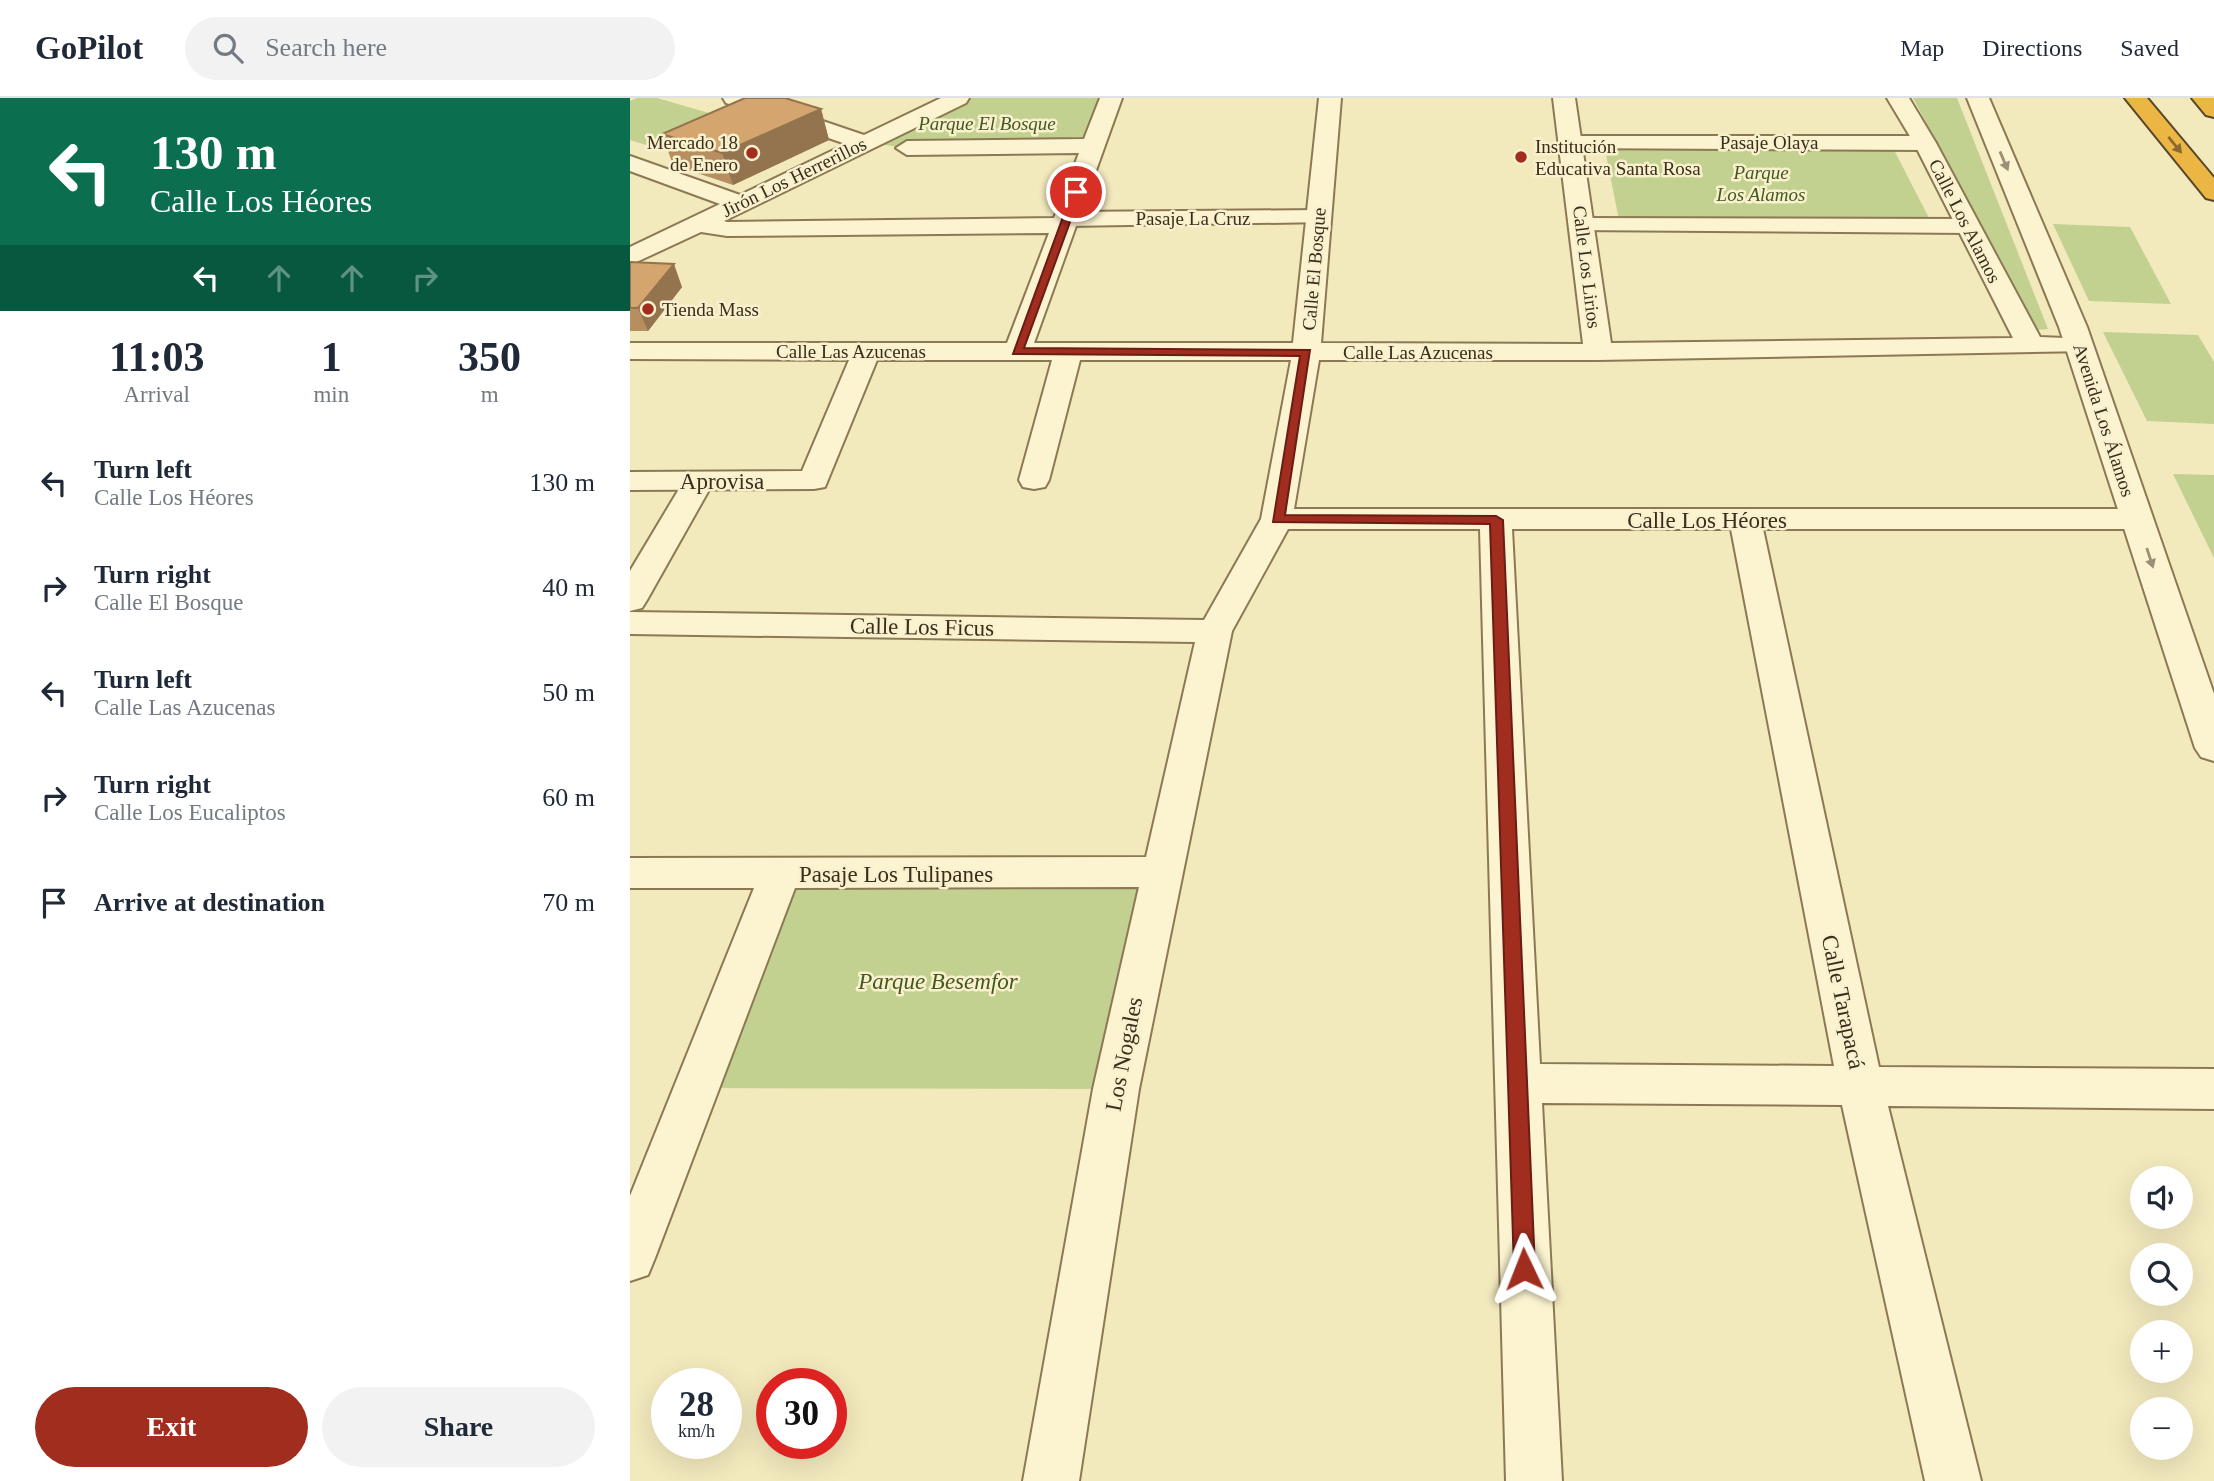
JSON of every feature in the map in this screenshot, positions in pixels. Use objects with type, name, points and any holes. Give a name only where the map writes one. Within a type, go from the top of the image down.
[{"type":"highway","points":[[2136,98],[2214,193]]},
{"type":"highway","points":[[2203,98],[2214,110]]},
{"type":"street","name":"Jirón Los Herrerillos","points":[[630,257],[958,98]]},
{"type":"street","points":[[1017,352],[1111,98]]},
{"type":"street","name":"Calle El Bosque","points":[[1215,631],[1278,519],[1306,352],[1330,98]]},
{"type":"street","name":"Calle Los Lirios","points":[[1564,98],[1598,352]]},
{"type":"street","name":"Calle Los Alamos","points":[[1898,98],[1925,143],[2030,345]]},
{"type":"street","name":"Avenida Los Álamos","points":[[1978,98],[2079,345],[2214,748]]},
{"type":"street","points":[[742,99],[863,142]]},
{"type":"street","name":"Pasaje Olaya","points":[[1571,143],[1925,143]]},
{"type":"street","points":[[907,148],[1093,146]]},
{"type":"street","points":[[630,163],[740,203]]},
{"type":"street","name":"Pasaje La Cruz","points":[[698,224],[727,229],[1319,217]]},
{"type":"street","points":[[1581,225],[1968,226]]},
{"type":"street","name":"Calle Las Azucenas","points":[[630,351],[1598,352],[2079,345]]},
{"type":"street","name":"Aprovisa","points":[[630,481],[814,481],[866,351]]},
{"type":"street","points":[[1034,480],[1068,352]]},
{"type":"street","points":[[630,600],[699,481]]},
{"type":"street","name":"Calle Los Héores","points":[[1278,519],[2137,519]]},
{"type":"street","points":[[1496,520],[1516,1083],[1534,1481]]},
{"type":"street","name":"Calle Tarapacá","points":[[1745,521],[1860,1084],[1953,1481]]},
{"type":"street","name":"Calle Los Ficus","points":[[630,623],[1215,631]]},
{"type":"street","name":"Los Nogales","points":[[1051,1481],[1116,1089],[1215,631]]},
{"type":"street","name":"Pasaje Los Tulipanes","points":[[630,873],[780,875],[1162,872]]},
{"type":"street","points":[[630,1258],[780,875]]},
{"type":"street","points":[[1516,1083],[1860,1084],[2214,1090]]},
{"type":"green space","points":[[637,98],[657,98],[733,120],[666,151],[630,140],[630,101]]},
{"type":"green space","name":"Parque El Bosque","points":[[958,98],[1111,98],[1093,146],[907,148],[863,142]]},
{"type":"green space","points":[[1913,98],[1957,98],[2048,329],[2037,330]]},
{"type":"green space","name":"Parque Los Alamos","points":[[1604,145],[1892,146],[1930,220],[1619,220]]},
{"type":"green space","points":[[2053,224],[2130,227],[2171,304],[2089,301]]},
{"type":"green space","points":[[2103,332],[2198,335],[2214,362],[2214,424],[2147,421]]},
{"type":"green space","points":[[2173,474],[2214,475],[2214,558]]},
{"type":"green space","name":"Parque Besemfor","points":[[1162,872],[1116,1089],[697,1088],[780,875]]},
{"type":"building","points":[[745,98],[785,98],[821,109],[722,153],[662,134]]},
{"type":"building","points":[[630,262],[674,264],[638,308],[630,308]]},
{"type":"place","name":"Mercado 18 de Enero","points":[[752,153]]},
{"type":"place","name":"Institución Educativa Santa Rosa","points":[[1521,157]]},
{"type":"place","name":"Tienda Mass","points":[[648,309]]},
{"type":"route","points":[[1076,192],[1017,352],[1306,352],[1278,519],[1496,520],[1524,1269]]}]
